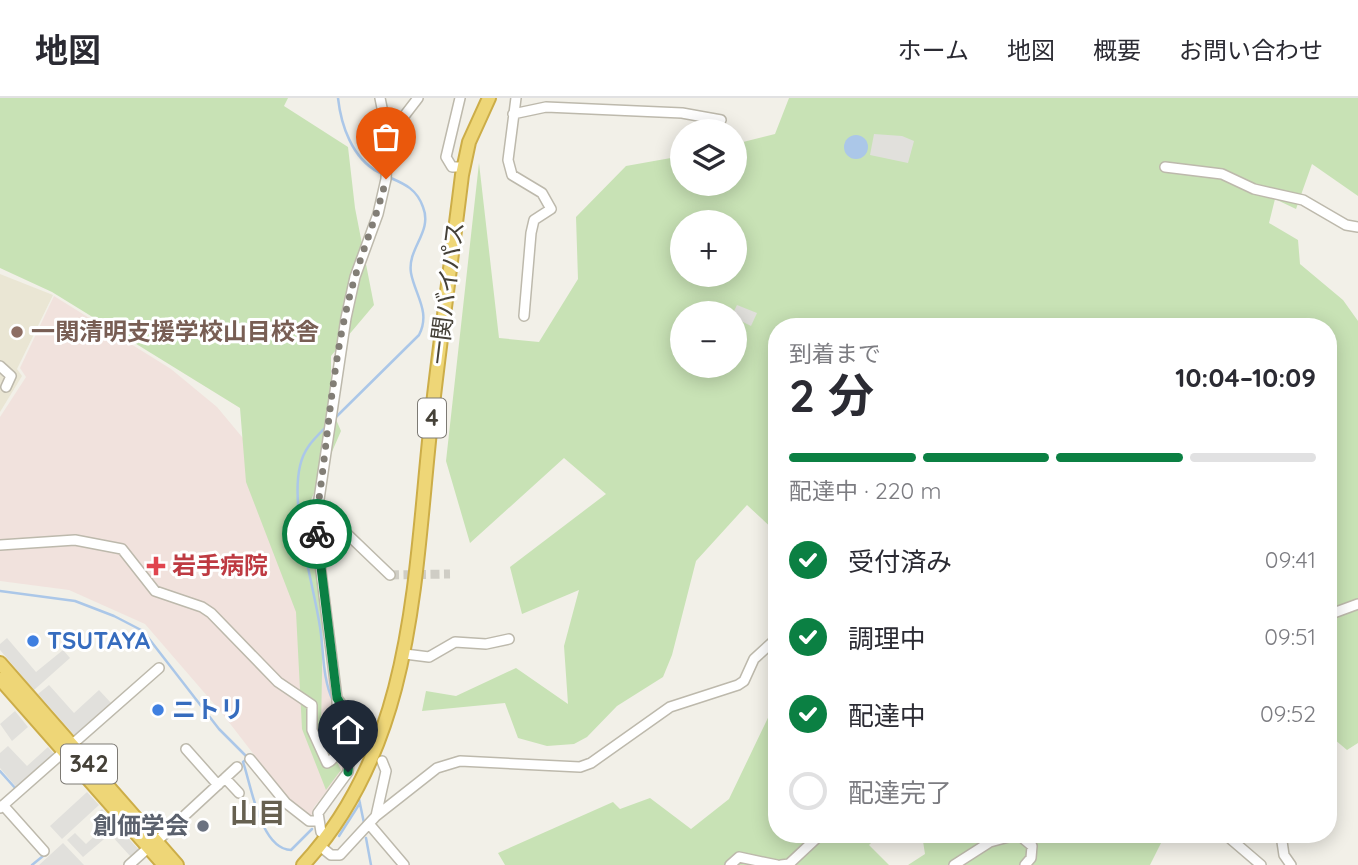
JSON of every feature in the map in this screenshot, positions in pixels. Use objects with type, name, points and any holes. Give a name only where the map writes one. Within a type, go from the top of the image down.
[{"type":"highway","name":"一関バイパス","points":[[303,865],[320,846],[358,789],[405,654],[464,167],[469,142],[489,98]]},
{"type":"highway","name":"342","points":[[0,663],[68,748],[152,845],[164,865]]},
{"type":"highway","name":"342","points":[[0,679],[68,748]]},
{"type":"highway","name":"一関バイパス","points":[[293,865],[349,791],[374,743]]},
{"type":"highway","name":"342","points":[[152,845],[177,865]]},
{"type":"street","points":[[0,545],[75,540],[122,549],[155,592],[211,613],[214,620],[278,682],[312,705],[312,730],[327,763],[333,761],[338,750],[337,698],[318,551],[318,506],[346,317],[355,277],[378,214],[386,179],[388,137],[380,98]]},
{"type":"street","points":[[388,137],[418,98]]},
{"type":"street","points":[[460,98],[446,158],[452,167],[464,167]]},
{"type":"street","points":[[516,98],[508,160],[512,175],[542,193],[551,209],[534,220],[524,316]]},
{"type":"street","points":[[513,114],[546,107],[682,113],[715,119]]},
{"type":"street","points":[[1165,167],[1222,174],[1254,190],[1303,200],[1346,225],[1358,227]]},
{"type":"street","points":[[0,366],[11,376],[6,387]]},
{"type":"street","points":[[318,506],[390,575]]},
{"type":"street","points":[[1337,612],[1358,604]]},
{"type":"street","points":[[405,654],[429,657],[455,642],[486,644],[509,639]]},
{"type":"street","points":[[320,846],[331,855],[340,855],[376,816],[437,768],[460,761],[580,766],[591,763],[670,707],[738,685],[744,681],[754,659],[768,646]]},
{"type":"street","points":[[44,850],[2,806],[159,668]]},
{"type":"street","points":[[337,698],[357,730],[374,743]]},
{"type":"street","points":[[250,759],[286,803],[320,826],[320,809],[348,772],[351,742],[357,730]]},
{"type":"street","points":[[186,749],[221,782],[239,793]]},
{"type":"street","points":[[376,816],[386,771],[382,761]]},
{"type":"street","points":[[129,865],[237,767]]},
{"type":"street","points":[[370,825],[404,865]]},
{"type":"street","points":[[730,865],[738,857],[779,865],[789,864],[811,843]]},
{"type":"street","points":[[954,865],[988,843]]},
{"type":"street","points":[[1025,865],[1031,858],[1030,843]]},
{"type":"street","points":[[1235,843],[1261,865]]},
{"type":"street","points":[[1282,843],[1284,855],[1291,865]]},
{"type":"shaded area","points":[[874,134],[902,136],[914,141],[908,163],[870,155]]},
{"type":"shaded area","name":"一関清明支援学校山目校舎","points":[[0,274],[53,295],[17,369],[22,376],[0,412]]},
{"type":"shaded area","name":"岩手病院","points":[[54,296],[171,369],[217,407],[277,479],[336,709],[343,771],[314,807],[311,818],[289,800],[221,712],[145,624],[69,590],[0,581],[0,417],[26,377],[20,368]]},
{"type":"shaded area","points":[[747,309],[757,313],[751,326],[747,324]]},
{"type":"shaded area","points":[[7,638],[36,672],[63,650],[70,658],[34,690],[0,650],[0,644]]},
{"type":"shaded area","points":[[49,685],[74,713],[99,690],[112,704],[75,736],[38,694]]},
{"type":"shaded area","points":[[15,711],[28,727],[12,741],[0,724]]},
{"type":"shaded area","points":[[8,746],[27,766],[48,747],[55,755],[17,788],[0,768],[0,753]]},
{"type":"shaded area","points":[[87,792],[99,805],[62,839],[50,826]]},
{"type":"shaded area","points":[[102,809],[139,850],[131,857],[110,834],[83,857],[67,840],[75,833],[86,844],[103,828],[93,817]]},
{"type":"shaded area","points":[[63,843],[84,865],[39,865]]},
{"type":"green space","points":[[0,98],[288,98],[284,106],[348,147],[355,208],[374,305],[331,356],[331,408],[341,431],[311,500],[324,562],[321,729],[341,770],[326,790],[302,729],[296,612],[246,482],[240,408],[52,292],[0,268]]},
{"type":"green space","points":[[789,98],[1358,98],[1358,196],[1312,164],[1296,209],[1275,199],[1269,223],[1298,240],[1300,264],[1343,300],[1358,321],[1358,743],[1347,750],[1337,742],[1337,318],[768,318],[768,525],[747,505],[696,561],[672,655],[663,677],[617,706],[587,737],[574,744],[547,746],[518,738],[505,703],[422,711],[426,691],[456,696],[516,668],[568,704],[564,646],[579,590],[522,614],[510,567],[606,494],[564,458],[470,543],[446,461],[479,163],[499,338],[539,342],[578,279],[576,217],[626,166],[670,158],[670,196],[747,196],[747,141],[775,134]]},
{"type":"green space","points":[[768,718],[768,843],[871,843],[869,845],[889,865],[505,865],[498,853],[613,802],[620,809],[650,798],[691,829],[729,799]]},
{"type":"green space","points":[[923,843],[1161,843],[1150,865],[908,865],[925,854]]},
{"type":"water","points":[[856,135],[865,138],[868,147],[865,156],[856,159],[847,156],[844,147],[847,138]]},
{"type":"waterway","points":[[334,419],[419,335],[423,311],[413,281],[411,264],[425,224],[423,207],[415,193],[369,166],[355,150],[345,130],[338,98]]},
{"type":"waterway","points":[[327,426],[304,454],[300,466],[298,503],[320,627],[325,674],[333,701]]},
{"type":"waterway","points":[[0,591],[75,601],[143,631],[219,729],[248,758],[243,762],[258,814],[272,839],[280,847],[291,850],[312,829]]},
{"type":"waterway","points":[[0,771],[16,789]]},
{"type":"waterway","points":[[359,799],[364,823]]},
{"type":"waterway","points":[[339,836],[360,803]]},
{"type":"waterway","points":[[366,838],[371,865]]},
{"type":"waterway","points":[[32,865],[43,856]]},
{"type":"tunnel","points":[[390,575],[450,574]]},
{"type":"way so far","points":[[317,534],[318,506],[346,317],[355,277],[378,214],[386,179]]},
{"type":"place","name":"一関清明支援学校山目校舎","points":[[17,332]]},
{"type":"place","name":"岩手病院","points":[[156,566]]},
{"type":"place","name":"TSUTAYA","points":[[33,641]]},
{"type":"place","name":"ニトリ","points":[[158,710]]},
{"type":"place","name":"創価学会","points":[[203,826]]},
{"type":"district","name":"山目","points":[[258,813]]},
{"type":"route","points":[[317,534],[321,585],[337,698],[357,730],[351,742],[348,772]]}]
